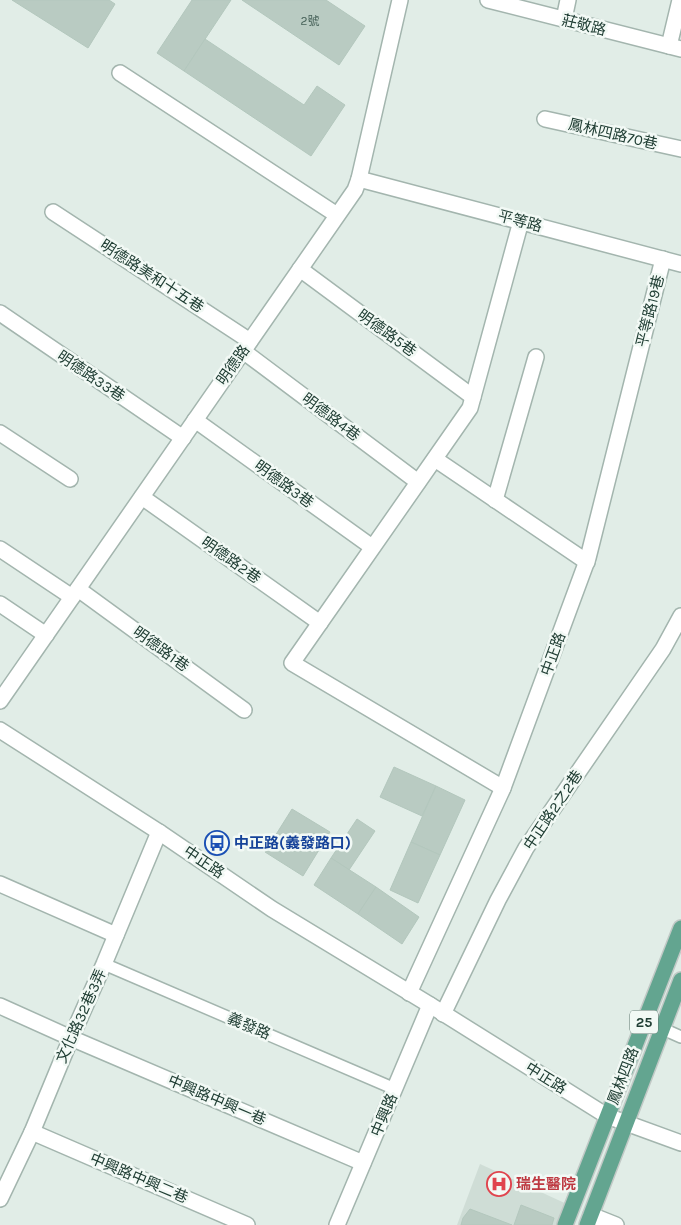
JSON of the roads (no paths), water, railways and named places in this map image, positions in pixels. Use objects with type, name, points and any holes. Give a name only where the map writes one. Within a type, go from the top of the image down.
[{"type":"main road","name":"鳳林四路","points":[[565,1225],[681,928]]},
{"type":"main road","name":"鳳林四路","points":[[589,1220],[681,980]]},
{"type":"street","name":"明德路","points":[[0,701],[355,190],[400,0]]},
{"type":"street","name":"莊敬路","points":[[488,0],[675,48]]},
{"type":"street","points":[[564,19],[568,0]]},
{"type":"street","points":[[675,48],[680,0]]},
{"type":"street","points":[[120,73],[338,215]]},
{"type":"street","name":"鳳林四路70巷","points":[[545,119],[681,149]]},
{"type":"street","name":"平等路","points":[[359,179],[681,264]]},
{"type":"street","name":"明德路美和十五巷","points":[[53,212],[247,346]]},
{"type":"street","points":[[503,788],[292,662],[470,408],[521,221]]},
{"type":"street","name":"平等路19巷","points":[[637,362],[663,259]]},
{"type":"street","name":"明德路5巷","points":[[300,269],[473,397]]},
{"type":"street","name":"明德路33巷","points":[[0,313],[183,438]]},
{"type":"street","name":"明德路4巷","points":[[247,346],[418,482]]},
{"type":"street","points":[[495,500],[536,357]]},
{"type":"street","name":"中正路","points":[[409,993],[503,788],[587,562],[637,362]]},
{"type":"street","name":"明德路3巷","points":[[196,420],[372,548]]},
{"type":"street","points":[[0,433],[70,479]]},
{"type":"street","points":[[435,459],[587,562]]},
{"type":"street","name":"明德路2巷","points":[[142,496],[320,622]]},
{"type":"street","name":"明德路1巷","points":[[0,549],[75,593],[244,710]]},
{"type":"street","points":[[0,604],[46,635]]},
{"type":"street","name":"中正路2之2巷","points":[[443,1014],[498,900],[526,848],[663,649],[681,616]]},
{"type":"street","name":"中正路","points":[[0,730],[159,832],[272,909],[607,1116],[681,1143]]},
{"type":"street","name":"文化路32巷3弄","points":[[0,1199],[32,1132],[159,832]]},
{"type":"street","points":[[0,884],[116,936]]},
{"type":"street","name":"中興路","points":[[337,1225],[430,1005]]},
{"type":"street","name":"中興路中興一巷","points":[[0,1006],[363,1163]]},
{"type":"street","name":"中興路中興二巷","points":[[32,1132],[247,1225]]},
{"type":"street","points":[[589,1220],[616,1225]]},
{"type":"lane","name":"義發路","points":[[104,964],[395,1088]]},
{"type":"lane","points":[[663,1029],[681,1037]]},
{"type":"place","name":"中正路(義發路口)","points":[[217,843]]},
{"type":"place","name":"瑞生醫院","points":[[499,1184]]}]
